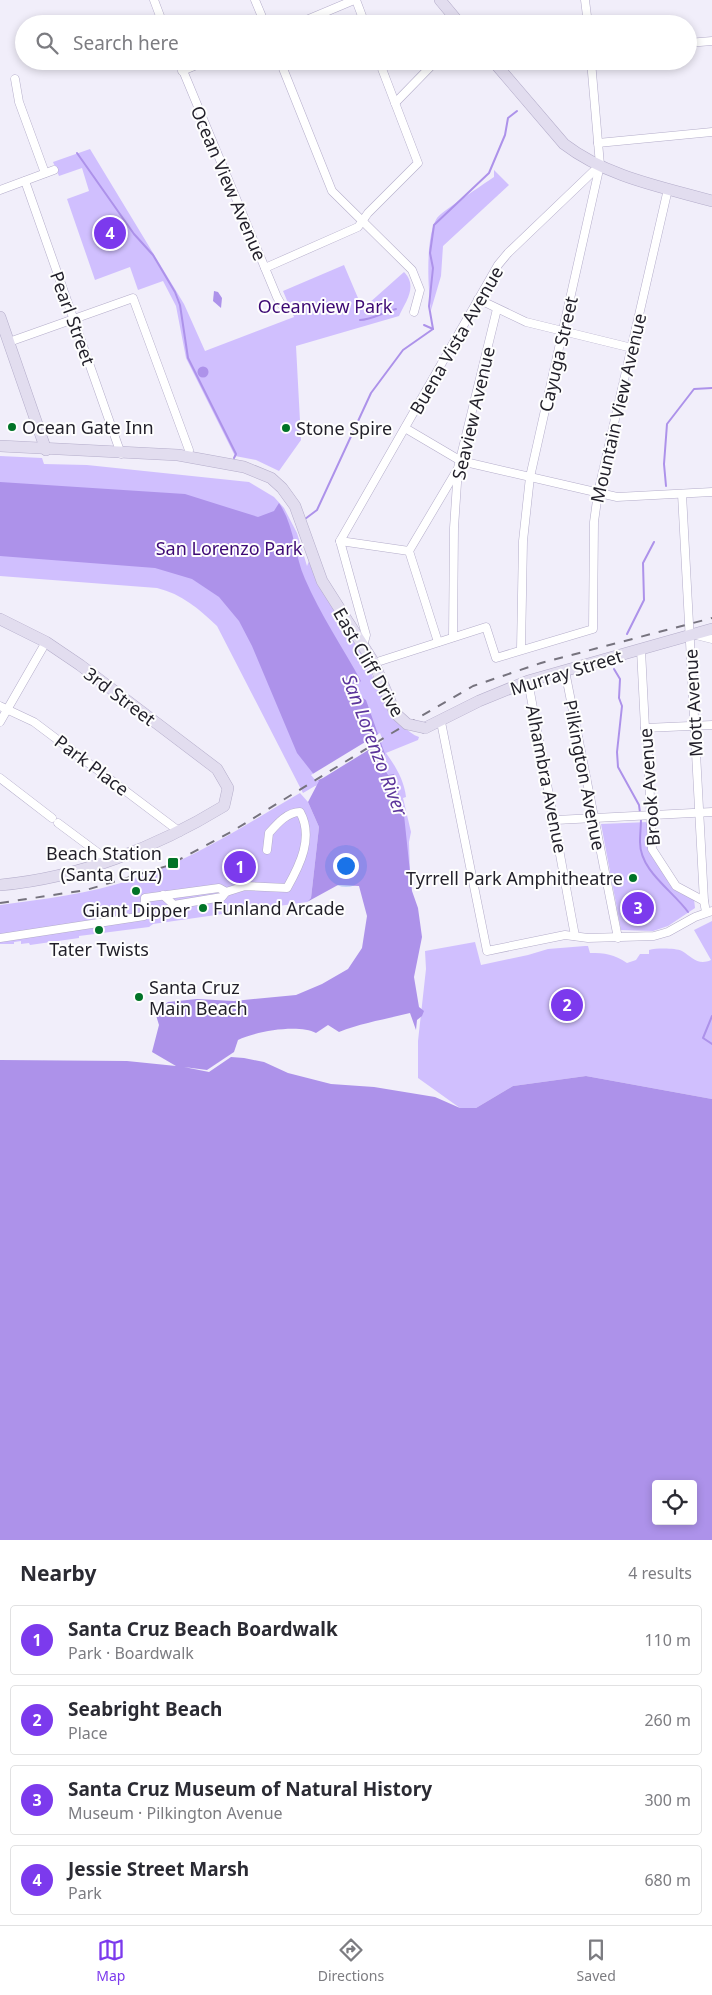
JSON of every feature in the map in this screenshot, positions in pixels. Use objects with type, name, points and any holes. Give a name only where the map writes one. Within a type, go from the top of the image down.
[{"type":"main road","points":[[440,0],[452,15]]},
{"type":"main road","points":[[501,70],[564,144],[576,153],[635,180],[712,202]]},
{"type":"main road","points":[[0,317],[46,450]]},
{"type":"main road","name":"East Cliff Drive","points":[[0,446],[188,457],[253,470],[270,478],[282,488],[295,506],[322,581],[374,664],[395,713],[407,724],[425,728],[441,722]]},
{"type":"main road","name":"3rd Street","points":[[0,618],[46,642],[80,665],[217,769],[228,788],[224,806],[180,832]]},
{"type":"main road","name":"Murray Street","points":[[441,722],[479,701],[528,681],[693,636],[712,629]]},
{"type":"main road","points":[[0,885],[26,882],[105,862],[180,832]]},
{"type":"street","points":[[154,0],[160,15]]},
{"type":"street","points":[[255,0],[261,15]]},
{"type":"street","points":[[319,15],[355,0],[361,15]]},
{"type":"street","points":[[585,0],[587,15]]},
{"type":"street","points":[[697,42],[712,41]]},
{"type":"street","points":[[284,70],[332,191],[412,270],[420,290],[414,312]]},
{"type":"street","points":[[265,268],[358,227],[362,220],[418,163],[383,70]]},
{"type":"street","points":[[395,103],[427,70]]},
{"type":"street","name":"Cayuga Street","points":[[521,649],[523,541],[530,477],[600,165],[592,70]]},
{"type":"street","name":"Ocean View Avenue","points":[[182,71],[276,298],[281,304]]},
{"type":"street","points":[[15,79],[19,102],[46,173]]},
{"type":"street","points":[[598,143],[712,132]]},
{"type":"street","name":"Buena Vista Avenue","points":[[340,541],[478,299],[508,253],[600,165]]},
{"type":"street","points":[[0,190],[54,170]]},
{"type":"street","name":"Pearl Street","points":[[25,181],[121,454]]},
{"type":"street","name":"Mountain View Avenue","points":[[521,649],[593,629],[594,522],[598,493],[668,189]]},
{"type":"street","points":[[9,342],[133,298],[189,450],[188,457]]},
{"type":"street","points":[[478,299],[526,322],[632,348]]},
{"type":"street","name":"Seaview Avenue","points":[[453,637],[454,528],[460,465],[497,309]]},
{"type":"street","points":[[405,428],[460,465],[530,477],[617,497],[712,492]]},
{"type":"street","points":[[438,642],[409,551],[460,465]]},
{"type":"street","name":"Mott Avenue","points":[[682,494],[689,624],[693,636],[694,726],[704,901],[709,911]]},
{"type":"street","points":[[360,642],[363,624],[340,541],[409,551]]},
{"type":"street","points":[[374,664],[486,627],[496,658],[521,649]]},
{"type":"street","name":"Murray Street","points":[[693,636],[712,639]]},
{"type":"street","points":[[0,722],[4,707],[46,642]]},
{"type":"street","name":"Brook Avenue","points":[[641,650],[653,854],[676,886],[704,901]]},
{"type":"street","name":"Pilkington Avenue","points":[[565,671],[618,938]]},
{"type":"street","name":"Alhambra Avenue","points":[[528,681],[556,820],[576,936]]},
{"type":"street","name":"Park Place","points":[[4,707],[34,722],[180,832]]},
{"type":"street","points":[[441,722],[487,951],[565,936],[588,938],[654,936],[668,932],[709,911]]},
{"type":"street","points":[[645,728],[712,725]]},
{"type":"street","points":[[0,778],[101,856],[105,862]]},
{"type":"street","points":[[0,938],[144,916],[145,898],[181,895],[219,888],[226,892],[244,886],[287,888],[302,861],[305,821],[300,812],[293,812],[268,833],[267,850]]},
{"type":"street","points":[[556,820],[712,812]]},
{"type":"green space","points":[[90,149],[184,304],[205,351],[294,317],[283,291],[344,265],[358,298],[368,304],[404,272],[408,277],[410,283],[409,294],[399,316],[296,346],[301,440],[279,471],[256,460],[235,456],[186,358],[176,306],[163,281],[138,290],[130,267],[95,280],[67,199],[89,191],[82,168],[59,176],[53,162]]},
{"type":"green space","name":"Oceanview Park","points":[[494,170],[509,185],[443,246],[441,276],[431,310],[428,277],[429,250],[433,227],[437,218],[494,177]]},
{"type":"green space","name":"San Lorenzo Park","points":[[0,456],[42,458],[44,464],[87,465],[249,482],[274,497],[284,508],[297,533],[307,566],[309,561],[367,661],[387,704],[402,725],[419,737],[418,740],[386,753],[399,774],[406,797],[403,798],[411,832],[409,842],[410,874],[417,953],[411,953],[351,777],[315,786],[303,793],[217,626],[197,608],[182,598],[157,588],[0,576]]},
{"type":"green space","points":[[300,793],[308,802],[319,827],[311,898],[307,902],[153,924],[149,927],[79,936],[79,938],[30,945],[29,943],[21,944],[21,941],[14,942],[14,944],[0,944],[0,905],[115,885],[153,872],[196,853]]},
{"type":"green space","points":[[649,822],[651,854],[680,893],[694,899],[695,908],[668,926],[653,931],[621,930],[601,824]]},
{"type":"green space","points":[[712,921],[712,1099],[586,1076],[513,1086],[476,1108],[460,1108],[418,1078],[418,1041],[426,969],[425,951],[475,942],[481,965],[548,949],[585,946],[588,946],[590,953],[609,955],[627,963],[636,960],[640,954],[649,954],[649,950],[661,949],[679,950],[695,960],[706,962],[711,960],[694,930]]},
{"type":"water","points":[[214,291],[218,292],[222,298],[221,308],[213,301]]},
{"type":"water","points":[[203,366],[209,372],[203,378],[197,372]]},
{"type":"water","name":"San Lorenzo River","points":[[0,482],[185,494],[258,517],[274,511],[279,503],[288,521],[301,570],[311,592],[361,681],[356,686],[358,689],[355,694],[366,700],[385,754],[383,767],[388,775],[394,774],[404,815],[412,891],[418,908],[422,937],[414,977],[419,1007],[424,1011],[417,1020],[416,1030],[410,1013],[339,1032],[328,1025],[316,1033],[299,1029],[266,1031],[238,1040],[234,1052],[207,1070],[184,1067],[209,1072],[231,1057],[244,1058],[264,1062],[288,1073],[331,1084],[374,1087],[435,1097],[460,1108],[476,1108],[513,1086],[586,1076],[712,1099],[712,1540],[0,1540],[0,1060],[127,1061],[176,1066],[152,1052],[159,1025],[155,1012],[168,1002],[197,999],[234,1001],[296,995],[322,984],[348,969],[362,948],[367,916],[359,886],[338,885],[307,902],[311,898],[319,827],[308,802],[319,781],[297,753],[252,646],[239,621],[219,597],[192,579],[155,568],[0,556]]},
{"type":"pier","points":[[380,733],[383,741],[323,778],[316,781],[311,775]]},
{"type":"waterway","points":[[305,519],[317,510],[371,393],[403,350],[433,329],[429,306],[433,268],[430,253],[434,225],[489,173],[505,135],[508,118],[517,111]]},
{"type":"waterway","points":[[77,153],[134,234],[153,255],[175,292],[180,305],[188,358],[236,454],[234,458]]},
{"type":"waterway","points":[[360,320],[369,319],[396,309]]},
{"type":"waterway","points":[[424,325],[433,329]]},
{"type":"waterway","points":[[666,486],[664,464],[667,424],[694,389],[712,388]]},
{"type":"waterway","points":[[627,634],[644,600],[643,563],[654,542]]},
{"type":"waterway","points":[[614,669],[620,679],[619,698],[622,706],[617,752],[618,767],[639,805],[640,813]]},
{"type":"waterway","points":[[641,818],[640,842],[645,862],[658,880],[688,912]]},
{"type":"waterway","points":[[712,1016],[703,1038],[712,1044]]},
{"type":"railway","points":[[0,903],[86,890],[167,866],[231,832],[392,733],[473,686],[541,663],[712,618]]},
{"type":"place","name":"Jessie Street Marsh","points":[[110,233]]},
{"type":"place","name":"Ocean Gate Inn","points":[[12,427]]},
{"type":"place","name":"Stone Spire","points":[[286,428]]},
{"type":"place","name":"Beach Station (Santa Cruz)","points":[[173,863]]},
{"type":"place","name":"Santa Cruz Beach Boardwalk","points":[[240,867]]},
{"type":"place","name":"Tyrrell Park Amphitheatre","points":[[633,878]]},
{"type":"place","name":"Giant Dipper","points":[[136,891]]},
{"type":"place","name":"Funland Arcade","points":[[203,908]]},
{"type":"place","name":"Santa Cruz Museum of Natural History","points":[[638,908]]},
{"type":"place","name":"Tater Twists","points":[[99,930]]},
{"type":"place","name":"Santa Cruz Main Beach","points":[[139,997]]},
{"type":"place","name":"Seabright Beach","points":[[567,1005]]}]
